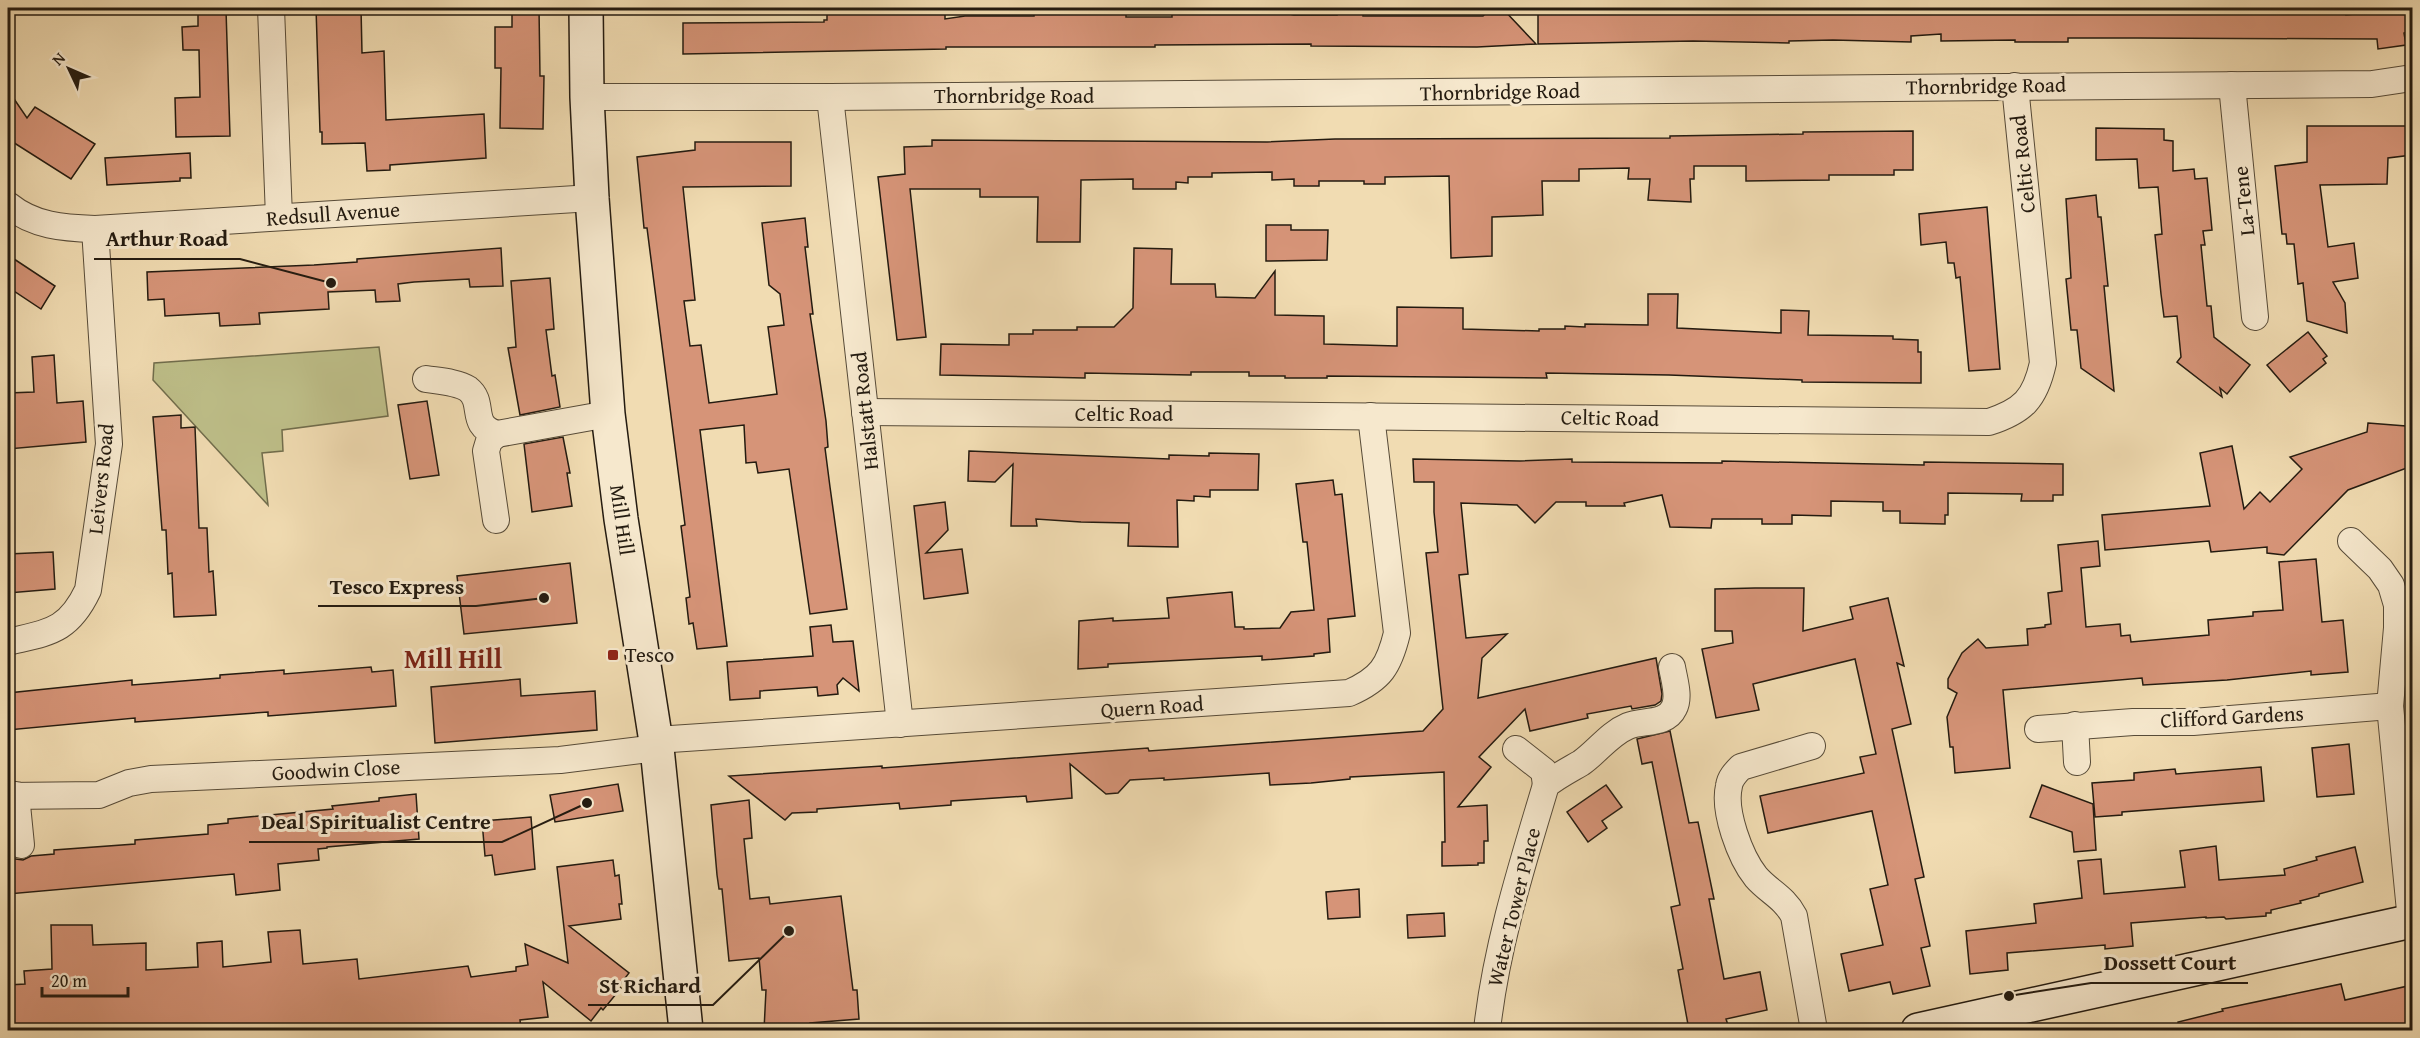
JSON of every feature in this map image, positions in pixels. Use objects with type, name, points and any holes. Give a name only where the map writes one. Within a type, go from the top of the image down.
[{"type":"street","points":[[271,8],[279,218]]},
{"type":"street","name":"Mill Hill","points":[[586,8],[587,97],[592,198],[608,414],[621,519],[656,744],[686,1030]]},
{"type":"street","name":"Thornbridge Road","points":[[587,97],[2372,84],[2412,78]]},
{"type":"street","name":"La-Tene","points":[[2232,85],[2255,317]]},
{"type":"street","name":"Celtic Road","points":[[865,412],[1989,422],[2010,415],[2026,404],[2038,385],[2043,363],[2015,86]]},
{"type":"street","name":"Halstatt Road","points":[[830,97],[900,724]]},
{"type":"street","name":"Redsull Avenue","points":[[8,205],[37,222],[59,228],[95,229],[592,198]]},
{"type":"street","name":"Leivers Road","points":[[8,642],[48,632],[66,623],[79,608],[88,590],[109,444],[95,229]]},
{"type":"street","points":[[426,379],[456,385],[470,391],[475,398],[480,424],[487,431],[497,434],[608,414]]},
{"type":"street","name":"Quern Road","points":[[656,744],[900,724],[1349,693],[1367,685],[1382,672],[1392,655],[1396,633],[1371,416]]},
{"type":"street","points":[[496,520],[486,452],[489,441],[497,434]]},
{"type":"street","points":[[1918,1030],[2412,921],[2390,706],[2397,605],[2391,585],[2380,569],[2351,541]]},
{"type":"street","points":[[1546,785],[1558,775],[1582,762],[1611,736],[1630,725],[1662,719],[1669,715],[1675,708],[1676,700],[1672,667]]},
{"type":"street","name":"Clifford Gardens","points":[[2038,729],[2133,722],[2193,722],[2390,706]]},
{"type":"street","points":[[2075,725],[2077,762]]},
{"type":"street","name":"Goodwin Close","points":[[21,845],[12,795],[99,795],[129,783],[151,779],[560,760],[656,744]]},
{"type":"street","points":[[1812,746],[1741,767],[1733,774],[1727,794],[1737,847],[1744,861],[1758,879],[1787,903],[1794,916],[1814,1030]]},
{"type":"street","points":[[1516,749],[1544,771],[1546,785]]},
{"type":"street","name":"Water Tower Place","points":[[1487,1030],[1491,993],[1520,873],[1546,785]]},
{"type":"green space","points":[[379,347],[388,416],[282,430],[283,451],[262,453],[268,505],[153,380],[154,363]]},
{"type":"building","points":[[316,8],[361,8],[362,53],[384,51],[386,120],[484,114],[486,158],[390,165],[390,170],[367,171],[365,143],[322,144]]},
{"type":"building","points":[[512,8],[539,8],[540,76],[544,76],[543,129],[500,128],[501,68],[495,68],[495,27],[512,27]]},
{"type":"building","points":[[854,8],[945,8],[945,19],[965,16],[1034,16],[1034,8],[1126,8],[1126,17],[1172,17],[1172,14],[1246,13],[1246,8],[1285,8],[1285,13],[1294,15],[1337,15],[1337,8],[1363,8],[1363,16],[1483,16],[1491,8],[1502,8],[1536,44],[1477,47],[1311,46],[1311,44],[946,47],[946,49],[683,54],[683,23],[824,22],[827,20],[827,10],[852,10]]},
{"type":"building","points":[[1538,8],[1621,8],[1621,12],[1820,8],[1820,10],[1903,12],[1972,10],[1972,8],[2040,8],[2040,12],[2085,11],[2085,8],[2346,8],[2346,15],[2412,8],[2412,31],[2404,33],[2406,45],[2378,49],[2377,39],[2068,38],[2068,42],[2015,42],[2015,40],[1941,41],[1941,34],[1911,36],[1911,42],[1833,40],[1789,41],[1789,43],[1693,41],[1538,44]]},
{"type":"building","points":[[198,10],[226,10],[230,136],[176,137],[175,98],[200,97],[199,50],[183,50],[182,27],[198,26]]},
{"type":"building","points":[[8,90],[27,118],[35,107],[95,144],[71,179],[8,139]]},
{"type":"building","points":[[2307,126],[2412,126],[2412,155],[2388,158],[2387,184],[2320,185],[2328,247],[2354,243],[2358,278],[2333,282],[2345,303],[2347,333],[2307,321],[2303,283],[2298,284],[2294,244],[2287,244],[2286,234],[2282,234],[2275,166],[2307,162]]},
{"type":"building","points":[[2096,128],[2164,129],[2164,140],[2173,141],[2173,171],[2194,169],[2195,179],[2207,178],[2212,230],[2203,231],[2205,245],[2201,245],[2207,306],[2211,306],[2214,337],[2250,365],[2227,394],[2220,388],[2222,397],[2177,362],[2181,357],[2177,316],[2164,317],[2161,294],[2155,235],[2162,234],[2158,187],[2139,188],[2137,159],[2096,160]]},
{"type":"building","points":[[1913,131],[1913,170],[1894,170],[1894,175],[1829,175],[1829,180],[1746,181],[1746,166],[1694,166],[1694,179],[1690,179],[1691,202],[1648,200],[1650,179],[1628,179],[1629,168],[1579,169],[1579,181],[1542,181],[1543,215],[1492,217],[1492,256],[1451,258],[1449,176],[1385,177],[1385,184],[1364,184],[1364,181],[1319,181],[1319,186],[1294,186],[1294,179],[1272,180],[1272,172],[1212,173],[1212,177],[1188,177],[1188,183],[1176,182],[1176,189],[1133,189],[1133,179],[1081,180],[1080,242],[1037,242],[1038,197],[980,197],[980,189],[910,189],[926,337],[897,340],[878,177],[905,174],[904,147],[932,146],[932,140],[1267,142],[1335,139],[1670,138],[1670,136],[1803,134],[1803,132]]},
{"type":"building","points":[[695,142],[791,142],[791,186],[683,187],[695,300],[684,301],[690,346],[701,345],[709,403],[777,394],[768,327],[784,325],[780,294],[769,285],[762,223],[805,218],[808,247],[805,247],[813,314],[810,314],[826,421],[828,447],[825,448],[847,609],[810,614],[789,469],[758,473],[756,462],[746,463],[744,425],[700,430],[727,646],[697,649],[693,623],[689,624],[686,598],[690,597],[681,526],[685,525],[647,228],[644,228],[637,157],[695,150]]},
{"type":"building","points":[[190,153],[191,178],[180,178],[180,181],[107,185],[105,158]]},
{"type":"building","points":[[2096,195],[2098,217],[2101,217],[2108,286],[2104,286],[2114,391],[2081,368],[2077,330],[2071,330],[2066,279],[2071,278],[2066,199]]},
{"type":"building","points":[[1987,207],[2000,369],[1969,371],[1960,277],[1956,278],[1954,263],[1948,263],[1946,242],[1921,245],[1919,214]]},
{"type":"building","points":[[1266,225],[1291,225],[1291,230],[1328,230],[1327,260],[1266,261]]},
{"type":"building","points":[[501,248],[503,286],[470,287],[469,279],[398,284],[400,301],[376,302],[375,290],[328,292],[329,309],[259,313],[260,324],[220,326],[219,313],[165,316],[164,299],[148,300],[147,272],[314,265],[357,262],[357,259]]},
{"type":"building","points":[[1134,248],[1172,249],[1171,284],[1215,284],[1216,297],[1255,298],[1275,271],[1275,315],[1324,316],[1324,344],[1397,346],[1397,307],[1463,308],[1463,329],[1539,331],[1539,329],[1565,329],[1565,326],[1585,327],[1585,324],[1648,325],[1648,294],[1678,294],[1677,328],[1781,333],[1781,310],[1809,311],[1808,335],[1893,336],[1893,339],[1918,340],[1918,352],[1921,352],[1921,383],[1802,382],[1802,380],[1669,375],[1546,373],[1547,378],[1327,376],[1327,378],[1285,378],[1285,376],[1249,376],[1249,372],[1191,372],[1191,375],[1085,373],[1085,378],[940,375],[941,344],[1009,345],[1009,334],[1033,334],[1033,330],[1077,330],[1077,327],[1114,327],[1133,308]]},
{"type":"building","points":[[8,255],[55,286],[41,309],[8,287]]},
{"type":"building","points":[[550,278],[554,329],[546,330],[552,376],[555,375],[560,407],[520,415],[508,348],[516,347],[511,281]]},
{"type":"building","points":[[2308,332],[2327,356],[2323,359],[2326,363],[2290,392],[2267,365]]},
{"type":"building","points":[[54,355],[57,403],[83,401],[86,442],[8,449],[8,393],[34,392],[32,357]]},
{"type":"building","points":[[427,401],[439,475],[410,479],[398,405]]},
{"type":"building","points":[[181,415],[181,428],[195,427],[199,528],[207,528],[209,572],[213,571],[216,615],[174,617],[172,573],[168,574],[166,530],[162,530],[153,417]]},
{"type":"building","points":[[2368,423],[2406,426],[2412,432],[2412,466],[2348,490],[2284,555],[2267,553],[2267,547],[2211,552],[2209,541],[2105,550],[2102,515],[2210,506],[2200,453],[2232,446],[2244,509],[2260,492],[2270,502],[2302,469],[2290,457],[2367,432]]},
{"type":"building","points":[[563,437],[570,473],[567,473],[572,506],[532,512],[524,444]]},
{"type":"building","points":[[969,451],[1169,459],[1169,455],[1259,454],[1258,490],[1210,490],[1210,497],[1194,496],[1194,501],[1177,500],[1178,547],[1128,546],[1129,523],[1036,519],[1037,526],[1011,526],[1013,464],[995,482],[968,481]]},
{"type":"building","points":[[1413,459],[1520,461],[1572,459],[1572,462],[1722,463],[1722,461],[1924,465],[1924,462],[2063,464],[2063,495],[2053,495],[2053,501],[2021,501],[2022,494],[1948,493],[1948,515],[1945,515],[1945,524],[1900,523],[1900,511],[1883,511],[1883,502],[1831,501],[1831,516],[1792,515],[1792,524],[1762,524],[1762,519],[1712,519],[1711,528],[1670,527],[1662,495],[1624,503],[1625,506],[1586,506],[1586,502],[1556,502],[1535,523],[1517,505],[1461,503],[1468,574],[1459,575],[1466,638],[1507,634],[1482,658],[1478,698],[1656,658],[1662,694],[1661,701],[1655,705],[1632,709],[1631,706],[1587,714],[1588,718],[1530,731],[1525,709],[1479,757],[1491,767],[1458,807],[1487,805],[1488,841],[1484,841],[1484,863],[1478,863],[1478,865],[1442,866],[1442,842],[1445,842],[1444,772],[1350,777],[1350,779],[1311,783],[1270,785],[1269,773],[1130,780],[1118,793],[1106,794],[1070,764],[1072,798],[1027,802],[1026,796],[951,801],[951,805],[900,809],[899,803],[817,809],[817,812],[792,813],[785,820],[729,776],[882,766],[882,768],[1148,748],[1149,751],[1423,731],[1443,709],[1426,553],[1438,552],[1434,482],[1414,482]]},
{"type":"building","points":[[1333,480],[1335,495],[1342,494],[1355,616],[1328,619],[1330,652],[1314,654],[1314,656],[1262,660],[1262,656],[1108,664],[1108,667],[1078,669],[1079,621],[1113,618],[1113,621],[1169,618],[1167,598],[1232,592],[1235,627],[1244,627],[1244,629],[1280,628],[1291,612],[1314,610],[1307,542],[1303,542],[1296,484]]},
{"type":"building","points":[[945,502],[948,530],[926,553],[962,549],[968,593],[924,599],[914,506]]},
{"type":"building","points":[[2098,541],[2100,566],[2081,568],[2086,627],[2120,624],[2121,636],[2130,635],[2131,642],[2209,635],[2208,620],[2253,616],[2253,612],[2283,610],[2279,562],[2316,559],[2322,622],[2343,620],[2348,672],[2311,675],[2311,671],[2227,680],[2143,685],[2142,678],[2003,690],[2010,768],[1955,773],[1947,717],[1957,693],[1948,688],[1948,679],[1962,653],[1978,639],[1986,648],[2028,645],[2027,629],[2051,624],[2048,593],[2062,591],[2058,545]]},
{"type":"building","points":[[53,552],[55,589],[8,593],[8,554]]},
{"type":"building","points":[[570,563],[577,623],[464,634],[457,576]]},
{"type":"building","points":[[1804,588],[1803,631],[1853,619],[1850,607],[1888,598],[1904,666],[1897,663],[1911,724],[1892,729],[1924,877],[1915,879],[1930,946],[1921,948],[1930,986],[1893,994],[1890,982],[1849,991],[1841,954],[1883,945],[1870,889],[1888,885],[1872,811],[1768,833],[1760,796],[1864,773],[1860,757],[1876,754],[1855,659],[1753,684],[1759,710],[1716,718],[1702,649],[1733,643],[1732,631],[1715,631],[1715,589]]},
{"type":"building","points":[[831,625],[833,642],[853,641],[859,691],[843,678],[837,685],[838,694],[818,696],[817,687],[760,691],[760,698],[730,700],[727,662],[813,656],[810,627]]},
{"type":"building","points":[[371,667],[372,672],[393,670],[396,706],[268,716],[268,712],[135,722],[135,718],[8,730],[8,693],[132,680],[132,685],[284,670],[284,674]]},
{"type":"building","points":[[520,679],[521,696],[595,691],[597,730],[435,743],[431,687]]},
{"type":"building","points":[[1670,731],[1689,823],[1698,822],[1714,899],[1709,899],[1724,979],[1760,972],[1767,1010],[1726,1019],[1728,1025],[1701,1030],[1689,1030],[1678,970],[1683,969],[1671,907],[1680,905],[1652,762],[1642,764],[1637,739]]},
{"type":"building","points":[[2349,744],[2354,794],[2317,797],[2312,748]]},
{"type":"building","points":[[2261,767],[2264,801],[2122,812],[2122,815],[2095,817],[2092,783],[2134,780],[2134,773],[2175,769],[2176,774]]},
{"type":"building","points":[[618,784],[623,811],[555,822],[550,795]]},
{"type":"building","points":[[1606,785],[1622,807],[1602,821],[1607,828],[1588,842],[1567,812]]},
{"type":"building","points":[[2042,785],[2093,804],[2096,850],[2074,852],[2072,832],[2030,817]]},
{"type":"building","points":[[416,794],[419,839],[318,849],[319,860],[278,864],[280,890],[236,895],[234,874],[8,894],[8,858],[23,860],[31,856],[54,854],[54,850],[135,844],[135,840],[208,834],[208,825],[228,823],[228,819],[333,809],[332,806]]},
{"type":"building","points":[[749,800],[752,838],[744,839],[750,899],[769,897],[770,904],[841,896],[853,990],[857,990],[859,1019],[810,1023],[809,1030],[764,1030],[766,990],[762,990],[759,958],[729,961],[722,889],[719,889],[717,875],[711,805]]},
{"type":"building","points":[[531,817],[535,869],[495,875],[492,855],[485,856],[482,821]]},
{"type":"building","points":[[2216,846],[2219,880],[2285,875],[2284,869],[2317,860],[2316,857],[2355,847],[2363,882],[2319,894],[2319,896],[2300,901],[2301,903],[2271,910],[2271,913],[2266,913],[2266,916],[2226,919],[2206,917],[2131,923],[2133,946],[2105,949],[2105,945],[2007,953],[2008,970],[1970,974],[1966,931],[2036,923],[2034,904],[2082,898],[2078,861],[2101,859],[2104,894],[2185,887],[2180,851]]},
{"type":"building","points":[[613,860],[615,876],[619,875],[621,919],[569,926],[629,973],[619,986],[621,988],[591,1021],[543,982],[548,1017],[520,1020],[521,1029],[384,1030],[383,1027],[303,1030],[303,1025],[243,1030],[224,1029],[224,1027],[160,1030],[160,1026],[110,1030],[8,1030],[8,985],[25,984],[24,971],[52,969],[51,925],[92,925],[93,945],[146,943],[146,970],[198,967],[197,943],[222,941],[223,967],[271,962],[268,932],[300,930],[303,964],[357,959],[359,979],[468,966],[471,977],[516,971],[516,967],[528,965],[525,944],[568,963],[557,867]]},
{"type":"building","points":[[1359,889],[1360,917],[1328,919],[1326,892]]},
{"type":"building","points":[[1444,913],[1445,936],[1408,938],[1407,915]]},
{"type":"building","points":[[2341,984],[2345,1000],[2408,986],[2409,989],[2412,988],[2412,1025],[2400,1028],[2401,1030],[2179,1030],[2178,1022],[2223,1011],[2222,1009]]},
{"type":"place","name":"Arthur Road","points":[[331,283]]},
{"type":"place","name":"Tesco Express","points":[[544,598]]},
{"type":"place","name":"Tesco","points":[[613,655]]},
{"type":"place","name":"Deal Spiritualist Centre","points":[[587,803]]},
{"type":"place","name":"St Richard","points":[[789,931]]},
{"type":"place","name":"Dossett Court","points":[[2009,996]]},
{"type":"district","name":"Mill Hill","points":[[453,659]]}]
